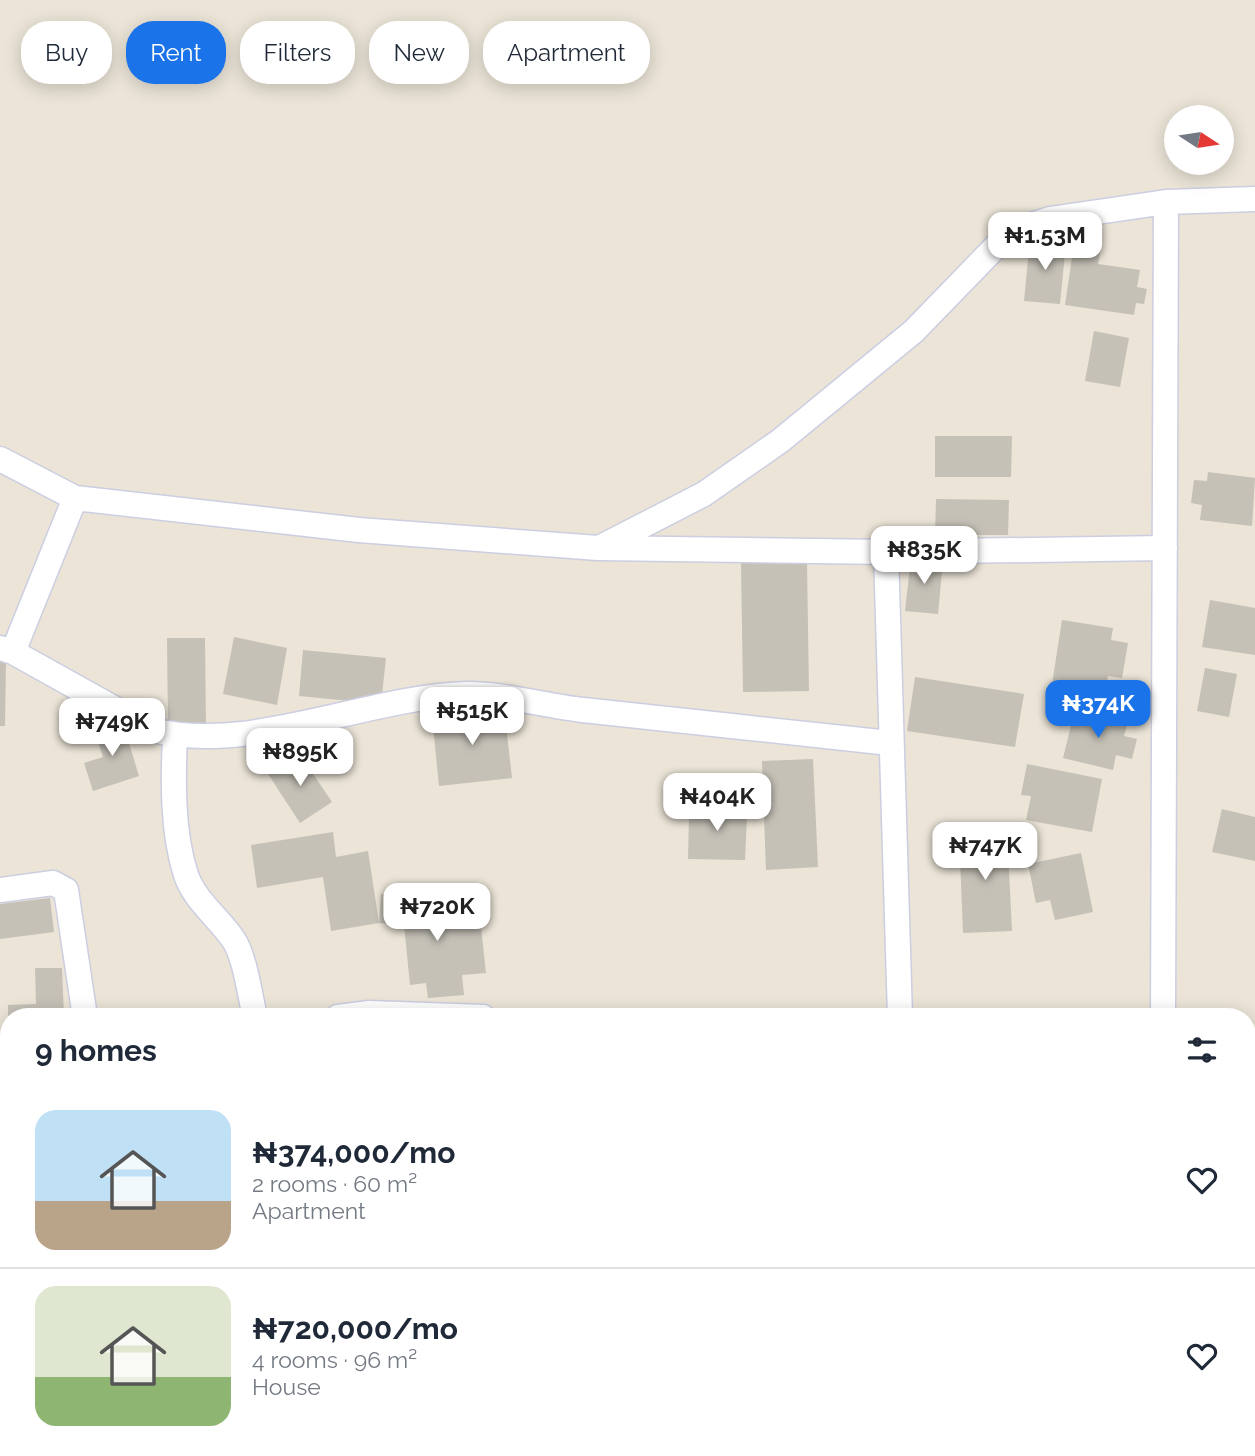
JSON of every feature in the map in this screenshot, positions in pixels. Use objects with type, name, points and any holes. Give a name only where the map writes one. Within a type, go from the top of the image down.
[{"type":"street","points":[[598,548],[704,494],[780,441],[914,331],[1010,232],[1050,219],[1166,202],[1255,200]]},
{"type":"street","points":[[1163,1008],[1166,202]]},
{"type":"street","points":[[0,459],[75,498],[359,530],[598,548],[886,552],[1165,548]]},
{"type":"street","points":[[75,498],[6,650],[153,730],[174,736],[215,735],[282,727],[436,695],[471,694],[560,708],[890,743]]},
{"type":"street","points":[[886,552],[900,1008]]},
{"type":"street","points":[[174,736],[173,778],[180,852],[186,876],[195,894],[235,942],[253,1008]]},
{"type":"street","points":[[0,890],[53,883],[66,890],[84,1008]]},
{"type":"building","points":[[1030,239],[1066,243],[1060,304],[1024,301]]},
{"type":"building","points":[[1074,244],[1101,248],[1098,264],[1140,270],[1137,287],[1147,289],[1144,304],[1136,303],[1134,315],[1065,305]]},
{"type":"building","points":[[1094,331],[1129,338],[1120,387],[1085,381]]},
{"type":"building","points":[[935,436],[1012,436],[1011,477],[935,477]]},
{"type":"building","points":[[1208,472],[1255,478],[1252,526],[1200,520],[1202,505],[1191,503],[1194,480],[1207,481]]},
{"type":"building","points":[[936,499],[1009,500],[1008,535],[935,535]]},
{"type":"building","points":[[911,557],[943,561],[938,614],[905,611]]},
{"type":"building","points":[[807,562],[809,691],[743,692],[741,563]]},
{"type":"building","points":[[1210,600],[1255,608],[1255,655],[1202,647]]},
{"type":"building","points":[[1062,620],[1113,628],[1111,640],[1128,643],[1122,678],[1108,676],[1105,692],[1052,684]]},
{"type":"building","points":[[234,637],[287,648],[277,705],[223,694]]},
{"type":"building","points":[[167,638],[205,638],[206,727],[168,727]]},
{"type":"building","points":[[303,650],[386,658],[381,704],[299,696]]},
{"type":"building","points":[[0,659],[6,659],[5,726],[0,726]]},
{"type":"building","points":[[1205,668],[1237,674],[1229,717],[1197,711]]},
{"type":"building","points":[[915,677],[1024,694],[1015,747],[907,731]]},
{"type":"building","points":[[504,708],[512,778],[439,786],[432,716]]},
{"type":"building","points":[[1075,709],[1128,721],[1124,736],[1137,739],[1132,759],[1116,755],[1113,770],[1063,758]]},
{"type":"building","points":[[122,720],[139,776],[93,791],[84,763],[103,757],[94,729]]},
{"type":"building","points":[[299,753],[332,802],[300,823],[268,774]]},
{"type":"building","points":[[813,759],[818,867],[766,870],[762,761]]},
{"type":"building","points":[[1027,764],[1102,779],[1092,832],[1026,820],[1031,796],[1021,795]]},
{"type":"building","points":[[704,799],[734,799],[734,817],[747,817],[745,860],[688,859],[689,815],[703,815]]},
{"type":"building","points":[[1222,809],[1255,817],[1255,861],[1212,852]]},
{"type":"building","points":[[1007,830],[1012,931],[963,933],[959,832]]},
{"type":"building","points":[[333,832],[336,857],[368,851],[379,923],[331,931],[323,877],[257,888],[251,845]]},
{"type":"building","points":[[1081,853],[1093,912],[1055,920],[1050,900],[1036,903],[1028,864]]},
{"type":"building","points":[[418,890],[421,914],[479,908],[486,973],[462,975],[464,995],[428,998],[426,983],[410,985],[404,925],[379,923],[381,894]]},
{"type":"building","points":[[50,898],[54,932],[0,939],[0,904]]},
{"type":"building","points":[[35,968],[62,968],[64,1008],[8,1008],[8,1005],[36,1004]]}]
